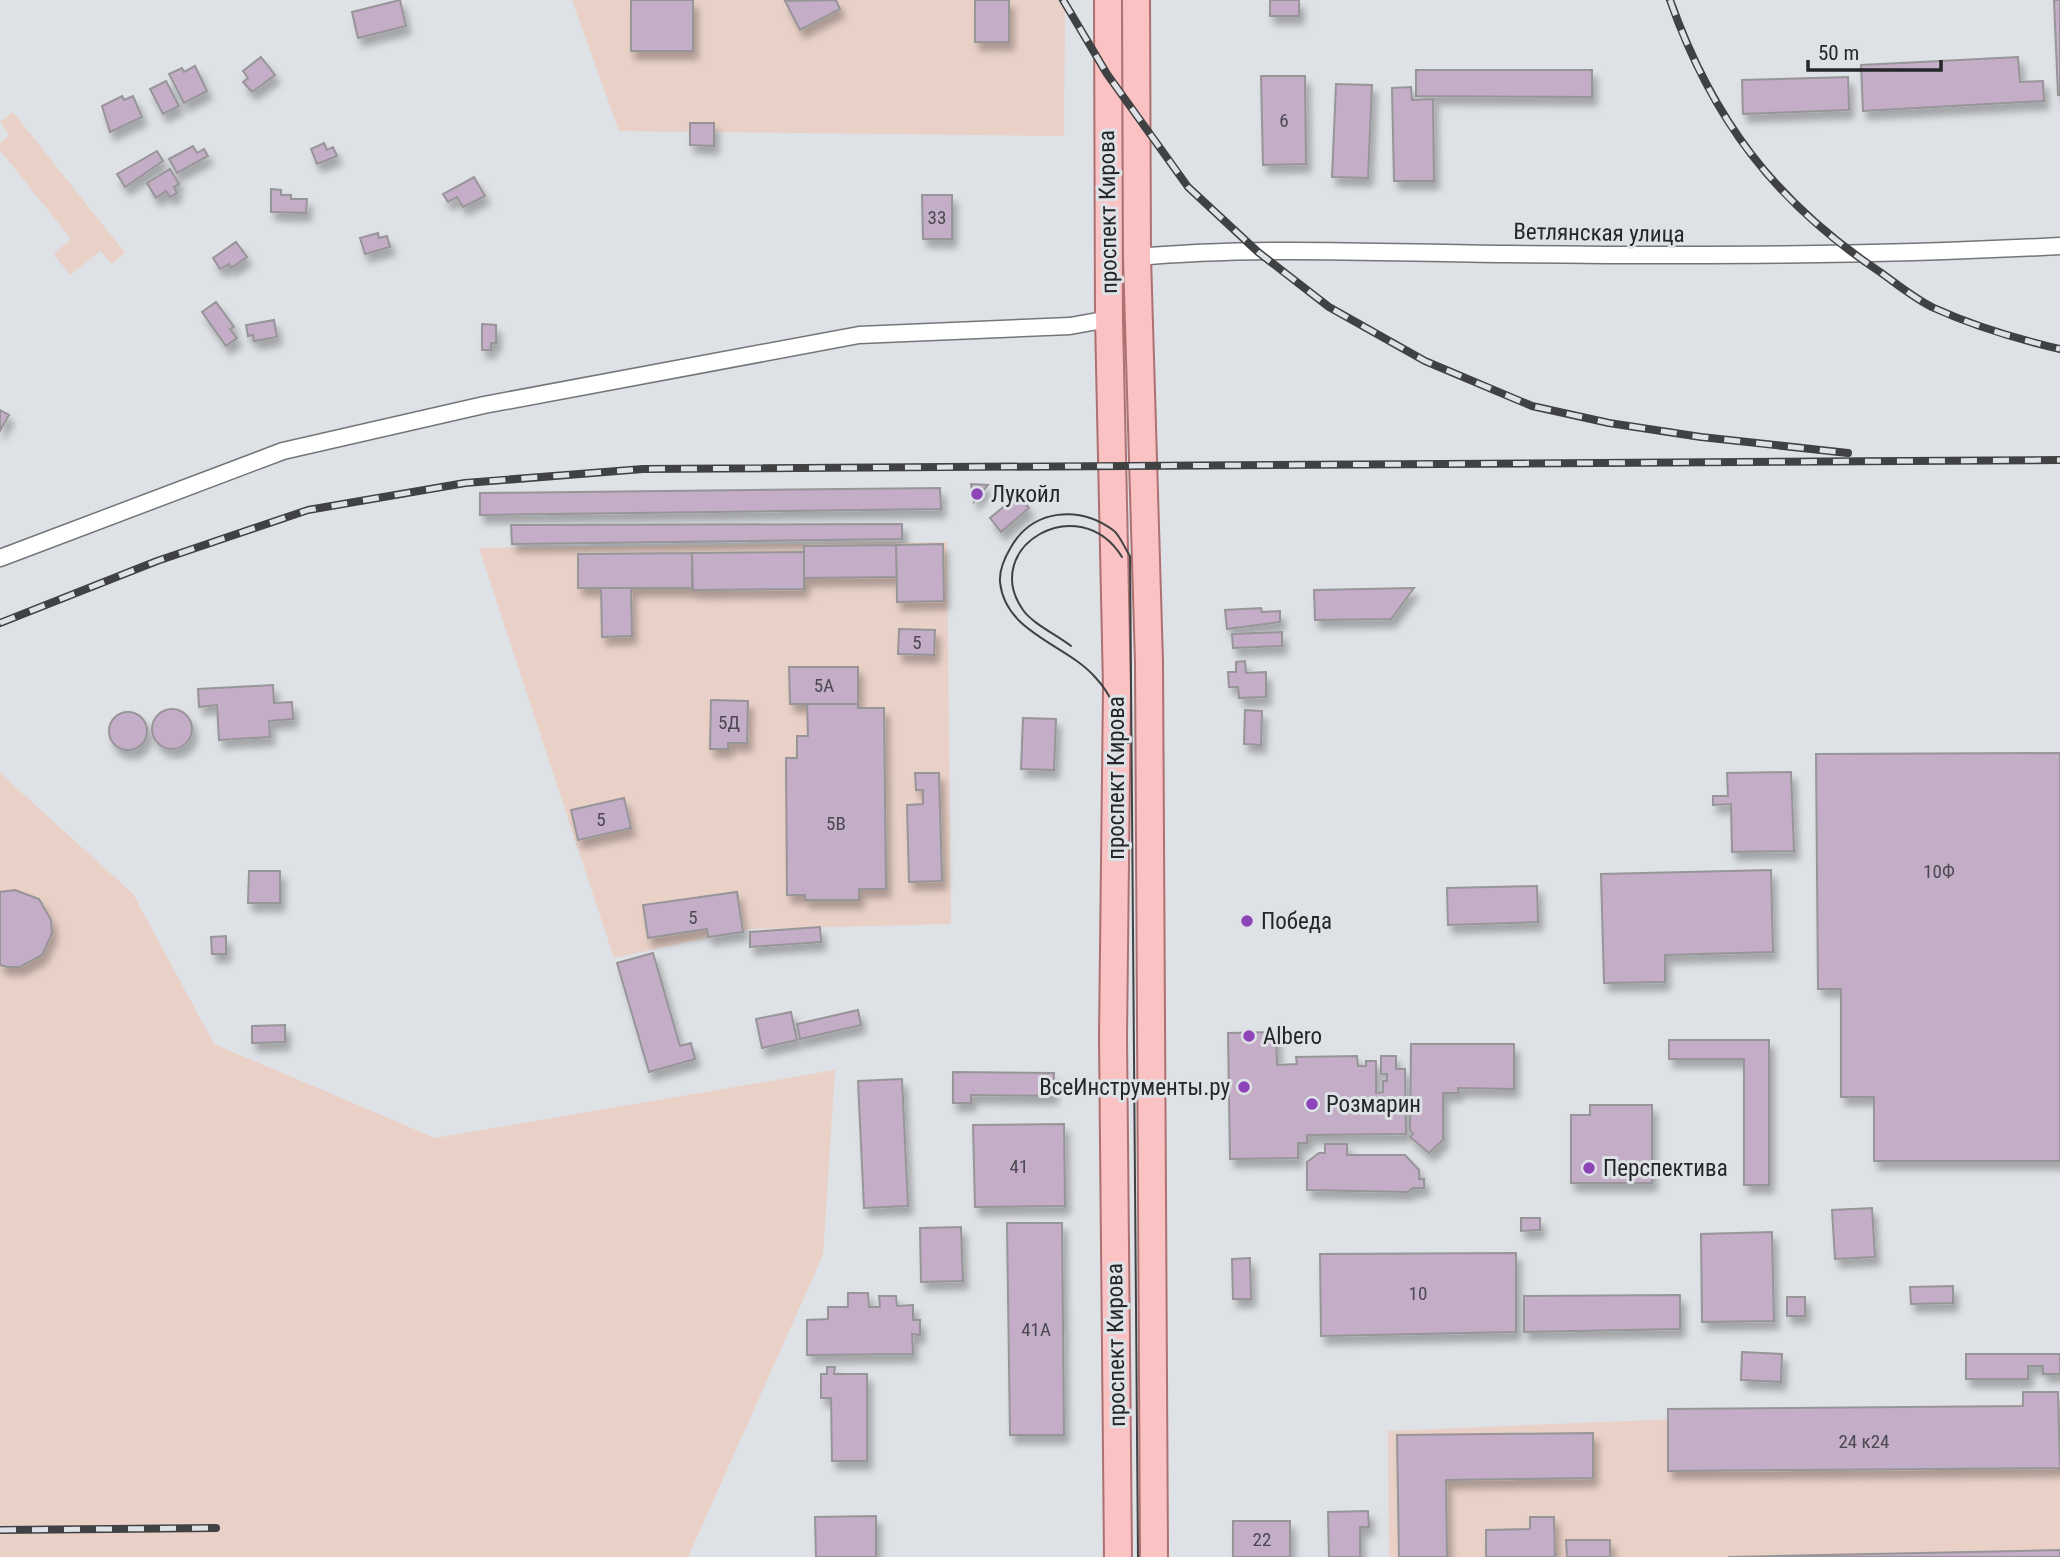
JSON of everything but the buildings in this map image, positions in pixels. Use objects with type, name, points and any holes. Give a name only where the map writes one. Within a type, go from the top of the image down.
[{"type":"main road","name":"проспект Кирова","points":[[1108,0],[1109,318],[1117,688],[1113,1037],[1118,1557]]},
{"type":"main road","name":"проспект Кирова","points":[[1136,0],[1137,257],[1149,662],[1154,1557]]},
{"type":"main road","points":[[1118,1493],[1152,1495]]},
{"type":"street","name":"Ветлянская улица","points":[[1137,257],[1258,252],[1712,257],[1927,253],[2060,246]]},
{"type":"street","points":[[0,558],[283,451],[484,405],[859,335],[1070,326],[1109,318]]},
{"type":"shaded area","points":[[572,0],[1065,0],[1064,136],[619,131]]},
{"type":"shaded area","points":[[13,112],[125,253],[112,264],[100,251],[70,275],[54,254],[71,239],[0,150],[0,143],[9,135],[0,122]]},
{"type":"shaded area","points":[[947,542],[951,924],[747,929],[614,958],[479,548]]},
{"type":"shaded area","points":[[0,773],[133,894],[214,1044],[435,1138],[835,1070],[823,1255],[688,1557],[0,1557]]},
{"type":"shaded area","points":[[2060,1403],[2060,1557],[1389,1557],[1388,1431]]},
{"type":"tram line","points":[[1128,743],[1111,700],[1095,677],[1069,655],[1025,626],[1013,614],[1004,599],[1000,577],[1007,555],[1020,534],[1044,518],[1072,514],[1100,522],[1116,532],[1130,556],[1138,1557]]},
{"type":"tram line","points":[[1071,646],[1039,625],[1023,610],[1013,587],[1014,565],[1024,547],[1040,534],[1060,527],[1082,527],[1104,537],[1122,557]]},
{"type":"railway","points":[[1063,0],[1107,74],[1188,187],[1258,252],[1329,307],[1425,361],[1532,406],[1609,423],[1701,437],[1848,453]]},
{"type":"railway","points":[[1670,0],[1687,43],[1727,120],[1778,187],[1809,217],[1843,245],[1927,304],[1980,326],[2060,349]]},
{"type":"railway","points":[[0,623],[157,561],[308,510],[465,483],[643,469],[2060,460]]},
{"type":"railway","points":[[0,1530],[216,1528]]},
{"type":"place","name":"Лукойл","points":[[977,494]]},
{"type":"place","name":"Победа","points":[[1247,921]]},
{"type":"place","name":"Albero","points":[[1249,1036]]},
{"type":"place","name":"ВсеИнструменты.ру","points":[[1244,1087]]},
{"type":"place","name":"Розмарин","points":[[1312,1104]]},
{"type":"place","name":"Перспектива","points":[[1589,1168]]}]
